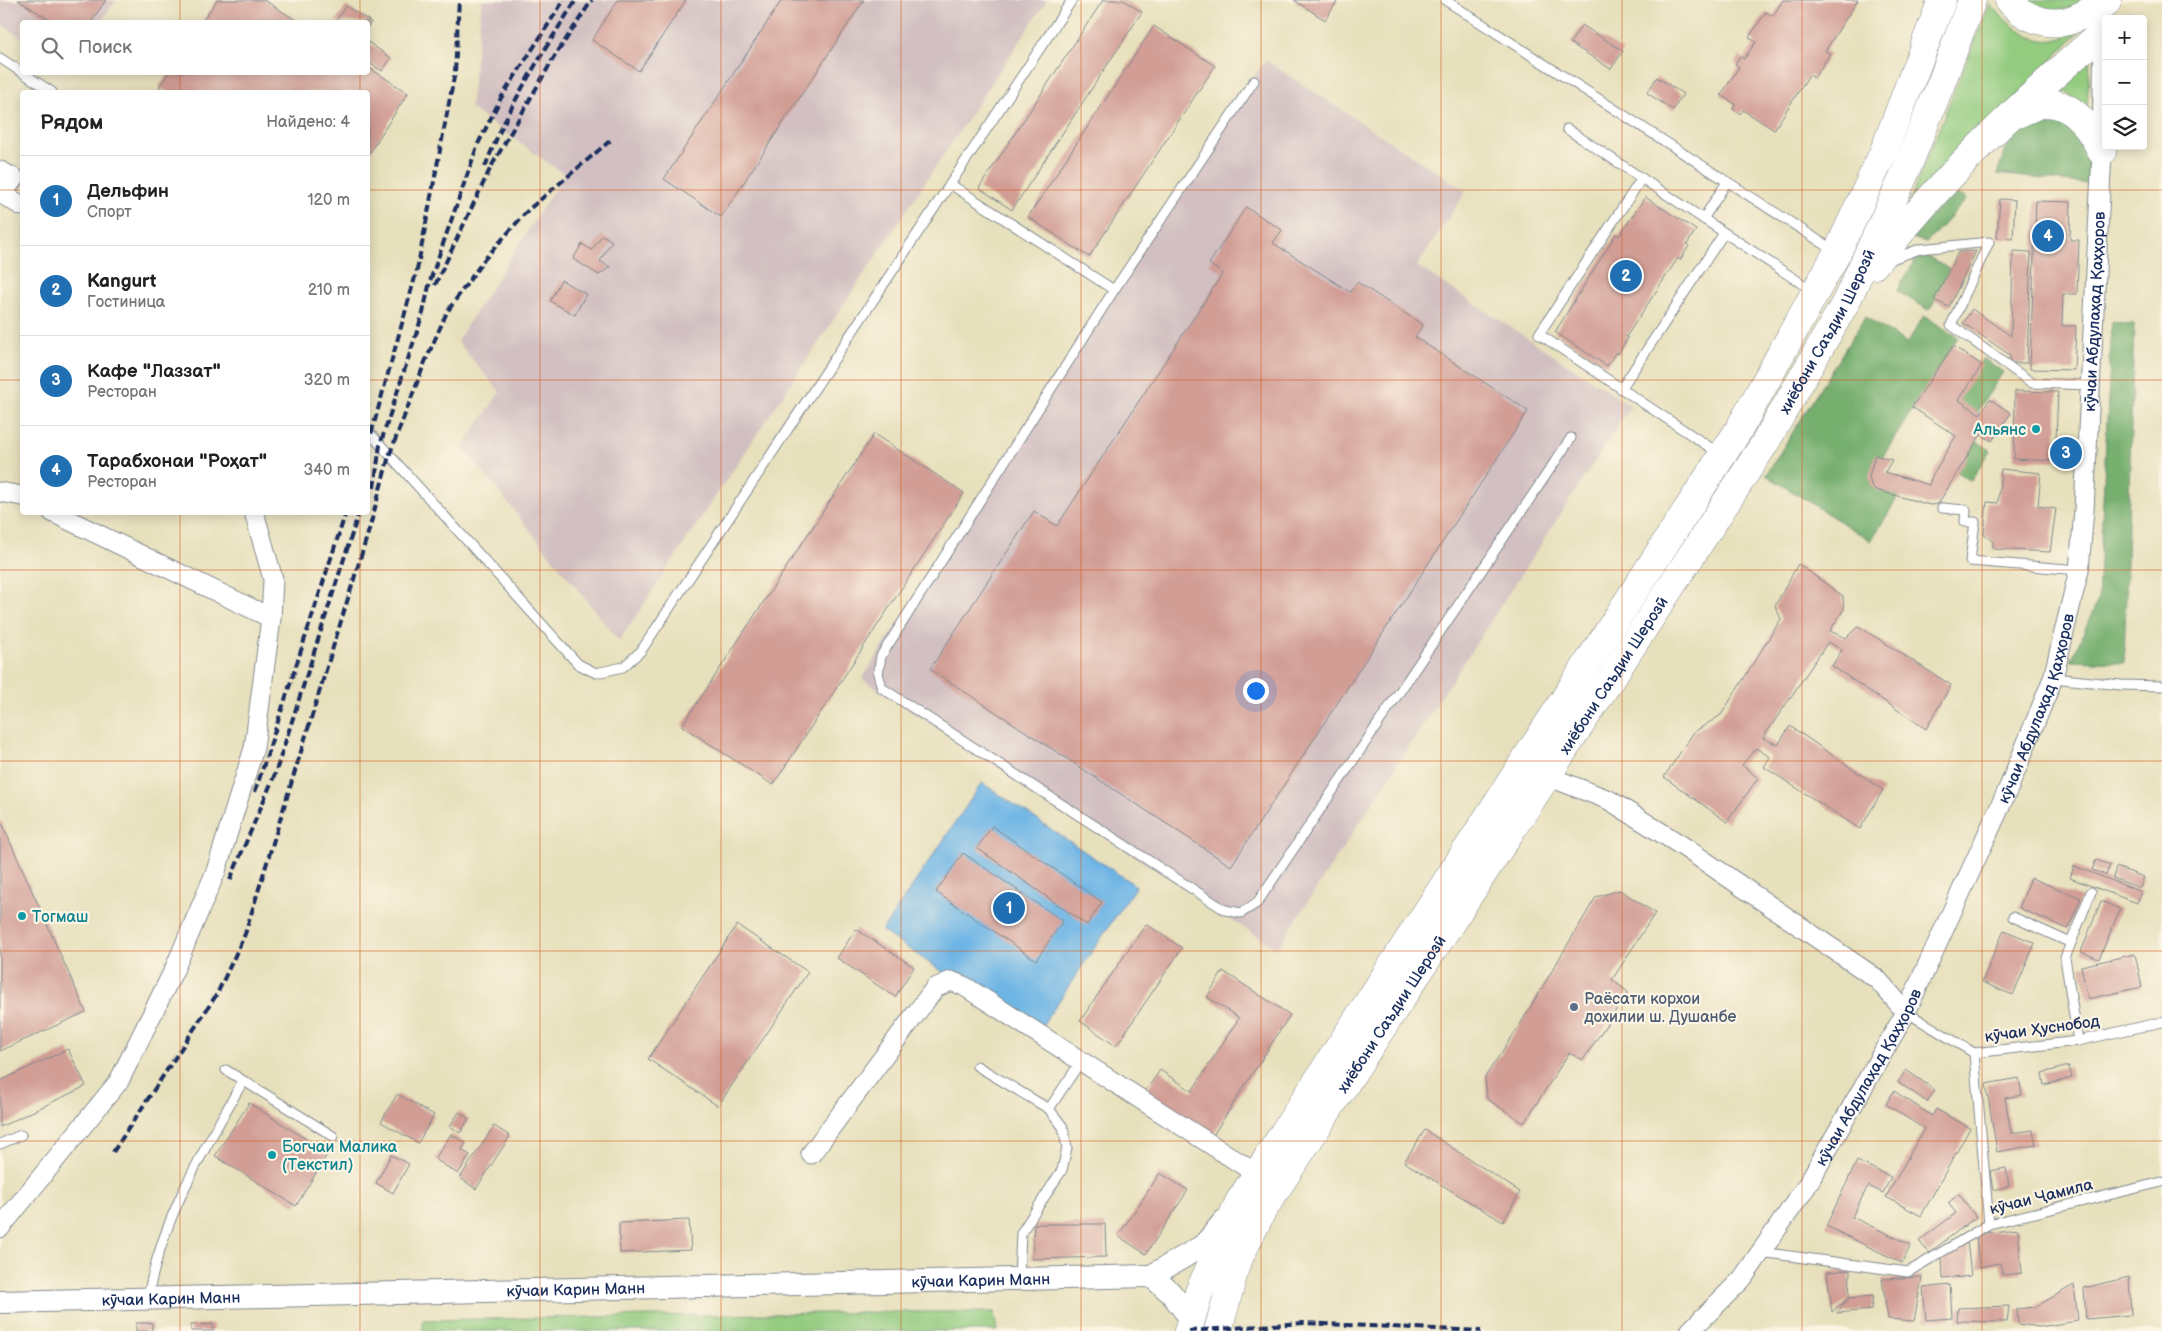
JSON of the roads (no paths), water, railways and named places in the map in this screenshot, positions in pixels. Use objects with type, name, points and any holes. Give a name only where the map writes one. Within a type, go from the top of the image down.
[{"type":"highway","name":"хиёбони Саъдии Шерозӣ","points":[[1190,1325],[1200,1292],[1238,1202],[1738,431],[1837,253],[1884,151],[1942,0]]},
{"type":"highway","name":"хиёбони Саъдии Шерозӣ","points":[[1218,1331],[1236,1264],[1262,1211],[1765,444],[1846,302],[1902,180],[1972,0]]},
{"type":"highway","points":[[2009,0],[2028,17],[2047,22],[2068,20],[2107,1]]},
{"type":"highway","points":[[1846,302],[1899,234],[1947,180],[2042,85],[2102,33]]},
{"type":"highway","points":[[2011,117],[2046,103],[2069,109],[2090,128],[2102,152]]},
{"type":"street","name":"кӯчаи Абдулаҳад Қаҳҳоров","points":[[2105,15],[2107,1]]},
{"type":"street","name":"кӯчаи Абдулаҳад Қаҳҳоров","points":[[1690,1331],[1742,1278],[1806,1187],[1906,1012],[2009,787],[2053,678],[2079,570],[2091,385],[2102,152],[2103,60]]},
{"type":"street","points":[[0,171],[14,178],[2,194],[20,205]]},
{"type":"street","points":[[0,492],[20,496]]},
{"type":"street","points":[[58,515],[271,618]]},
{"type":"street","points":[[0,1228],[119,1081],[174,970],[216,871],[254,748],[271,618],[273,579],[255,515]]},
{"type":"street","points":[[1547,776],[1609,800],[1684,847],[1877,979],[1906,1012]]},
{"type":"street","points":[[811,1154],[935,988],[951,982],[964,986],[1257,1174]]},
{"type":"street","name":"кӯчаи Карин Манн","points":[[0,1302],[1151,1276],[1204,1245],[1238,1202]]},
{"type":"street","points":[[1151,1276],[1170,1292],[1190,1325]]},
{"type":"lane","points":[[370,433],[578,664],[596,673],[623,667],[641,650],[1072,0]]},
{"type":"lane","points":[[1444,0],[1837,253]]},
{"type":"lane","points":[[0,58],[20,71]]},
{"type":"lane","points":[[26,75],[49,90]]},
{"type":"lane","points":[[1254,81],[1114,290],[881,656],[878,674],[882,688],[1225,910],[1241,913],[1257,903],[1571,438]]},
{"type":"lane","points":[[1567,129],[1815,292]]},
{"type":"lane","points":[[1642,178],[1539,334],[1722,455]]},
{"type":"lane","points":[[1703,219],[1728,182]]},
{"type":"lane","points":[[950,184],[1114,290]]},
{"type":"lane","points":[[1621,389],[1724,233]]},
{"type":"lane","points":[[1875,265],[1920,249],[1989,242],[1951,325],[2032,383],[2091,385]]},
{"type":"lane","points":[[1942,508],[1966,510],[1965,522],[1974,522],[1970,561],[2079,570]]},
{"type":"lane","points":[[2053,678],[2121,685],[2162,686]]},
{"type":"lane","points":[[2078,1041],[2065,958],[2091,892]]},
{"type":"lane","points":[[2013,917],[2071,943]]},
{"type":"lane","name":"кӯчаи Ҳуснобод","points":[[1906,1012],[1974,1053],[2078,1041],[2162,1022]]},
{"type":"lane","points":[[1974,1053],[1989,1224]]},
{"type":"lane","points":[[1049,1109],[1080,1061]]},
{"type":"lane","points":[[977,1066],[1049,1109],[1063,1127],[1066,1148],[1062,1170],[1021,1232],[1019,1278]]},
{"type":"lane","points":[[226,1070],[334,1136]]},
{"type":"lane","points":[[148,1298],[153,1266],[189,1176],[243,1081]]},
{"type":"lane","points":[[0,1144],[21,1135]]},
{"type":"lane","name":"кӯчаи Ҷамила","points":[[1760,1252],[1908,1272],[1989,1224],[2162,1182]]},
{"type":"water","points":[[982,783],[1136,886],[1036,1035],[882,931]]},
{"type":"railway","points":[[370,438],[417,270],[455,72],[459,0]]},
{"type":"railway","points":[[374,488],[380,445],[423,313],[430,281],[478,144],[501,98],[564,0]]},
{"type":"railway","points":[[485,167],[515,102],[576,0]]},
{"type":"railway","points":[[435,285],[491,167],[553,59],[592,0]]},
{"type":"railway","points":[[113,1152],[217,994],[245,934],[369,530],[389,456],[425,362],[447,312],[483,261],[528,210],[611,140]]},
{"type":"railway","points":[[255,792],[345,515]]},
{"type":"railway","points":[[230,880],[275,774],[358,515]]},
{"type":"railway","points":[[1189,1331],[1303,1323],[1481,1331]]},
{"type":"place","name":"Тарабхонаи \"Роҳат\"","points":[[2048,236]]},
{"type":"place","name":"Kangurt","points":[[1626,276]]},
{"type":"place","name":"Альянс","points":[[2036,429]]},
{"type":"place","name":"Кафе \"Лаззат\"","points":[[2066,453]]},
{"type":"place","name":"Дельфин","points":[[1009,908]]},
{"type":"place","name":"Тогмаш","points":[[22,916]]},
{"type":"place","name":"Раёсати корхои дохилии ш. Душанбе","points":[[1574,1007]]},
{"type":"place","name":"Богчаи Малика (Текстил)","points":[[272,1155]]}]
